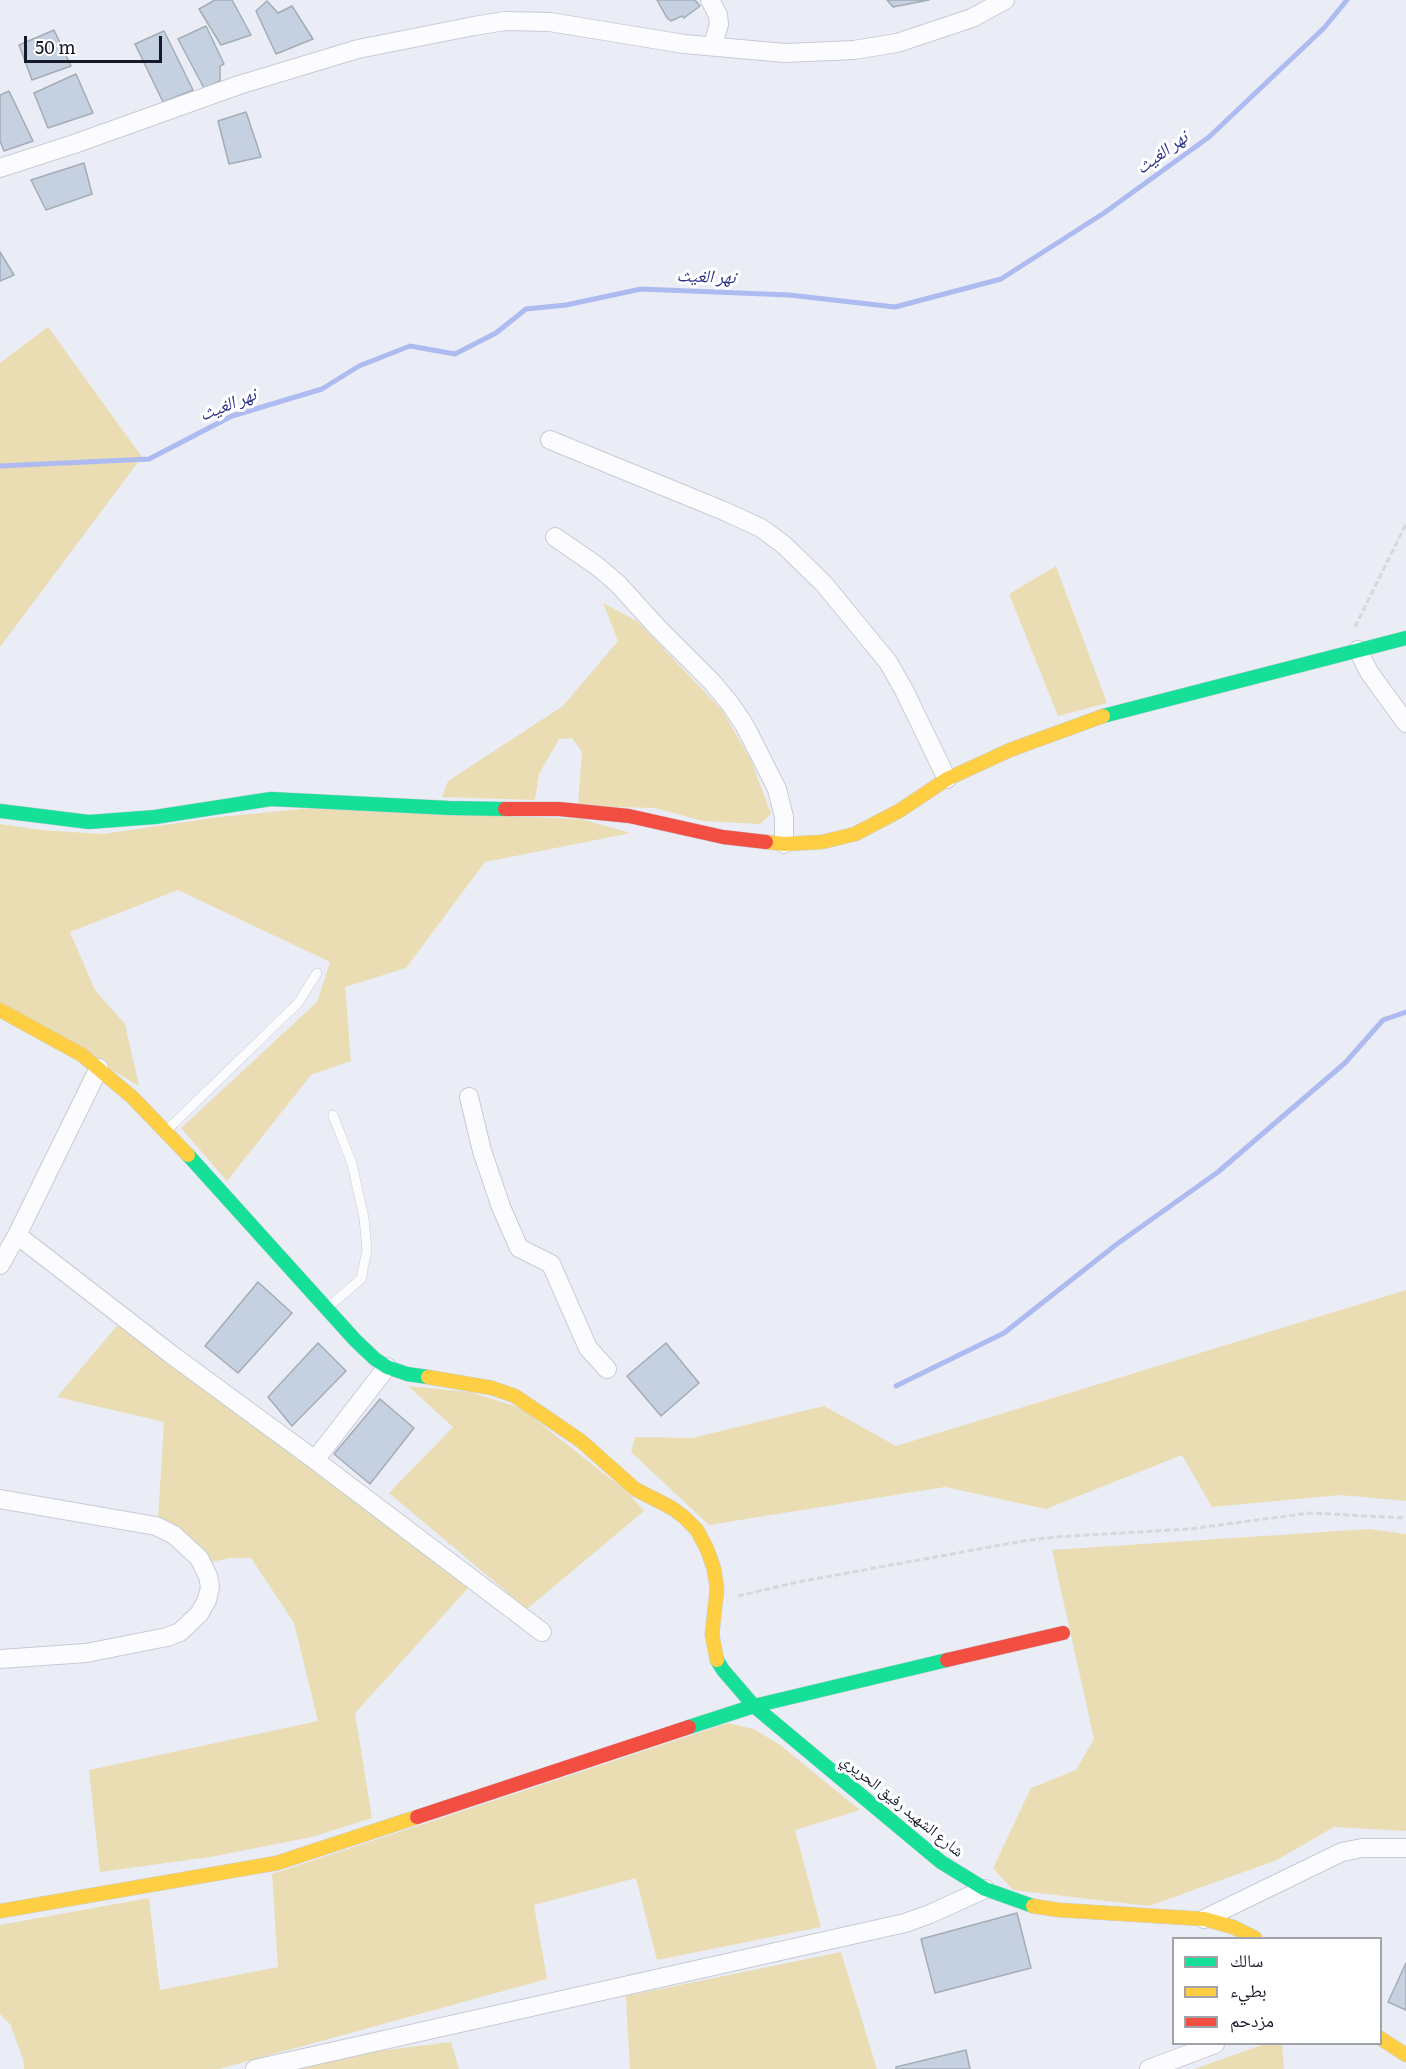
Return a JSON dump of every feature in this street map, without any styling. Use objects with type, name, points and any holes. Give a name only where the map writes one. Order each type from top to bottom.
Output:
[{"type":"street","points":[[710,0],[718,15],[719,24],[713,45]]},
{"type":"street","points":[[0,168],[239,86],[358,49],[474,26],[505,21],[550,22],[684,44],[785,53],[864,49],[897,43],[972,18],[1005,0]]},
{"type":"street","points":[[550,440],[724,511],[761,528],[784,545],[824,584],[888,662],[947,779]]},
{"type":"street","points":[[555,537],[597,566],[618,584],[658,628],[712,681],[731,705],[745,726],[777,789],[784,817],[784,844]]},
{"type":"street","points":[[0,811],[89,822],[154,817],[271,799],[449,808],[560,808],[629,816],[723,837],[784,844],[822,843],[855,834],[899,811],[947,779],[1010,750],[1098,717],[1406,638]]},
{"type":"street","points":[[1350,652],[1369,672],[1406,723]]},
{"type":"street","points":[[0,1010],[52,1037],[99,1068],[132,1097],[355,1340],[387,1367],[315,1460]]},
{"type":"street","points":[[0,1265],[18,1235],[99,1068]]},
{"type":"street","points":[[469,1097],[482,1151],[501,1207],[519,1248],[551,1264],[588,1348],[607,1369]]},
{"type":"street","points":[[18,1235],[172,1355],[542,1632]]},
{"type":"street","name":"شارع الشهيد رفيق الحريري","points":[[387,1367],[407,1374],[492,1388],[515,1396],[581,1442],[635,1489],[672,1508],[691,1523],[707,1549],[714,1569],[717,1589],[712,1635],[716,1657],[723,1670],[754,1706],[941,1862],[985,1890],[1030,1905],[1059,1910],[1204,1919],[1233,1927],[1253,1937]]},
{"type":"street","points":[[0,1499],[156,1526],[174,1535],[199,1558],[208,1576],[210,1587],[207,1600],[199,1614],[180,1632],[167,1637],[86,1653],[0,1659]]},
{"type":"street","points":[[0,1911],[277,1863],[754,1706],[1063,1633]]},
{"type":"street","points":[[1204,1919],[1342,1852],[1362,1848],[1406,1848]]},
{"type":"street","points":[[255,2069],[905,1923],[985,1890]]},
{"type":"street","points":[[1382,2039],[1406,2055]]},
{"type":"street","points":[[1149,2069],[1210,2045]]},
{"type":"lane","points":[[165,1131],[298,1003],[317,973]]},
{"type":"lane","points":[[326,1308],[361,1279],[367,1250],[364,1218],[352,1164],[333,1116]]},
{"type":"path","points":[[1350,652],[1406,524]]},
{"type":"path","points":[[716,1601],[798,1582],[1055,1537],[1189,1529],[1310,1513],[1406,1518]]},
{"type":"shaded area","points":[[48,327],[142,457],[0,647],[0,363]]},
{"type":"shaded area","points":[[1056,566],[1107,703],[1058,716],[1009,594]]},
{"type":"shaded area","points":[[603,603],[637,621],[722,710],[751,760],[771,814],[760,824],[703,821],[655,808],[578,806],[582,752],[572,738],[559,739],[539,774],[535,800],[442,797],[448,781],[563,706],[618,641]]},
{"type":"shaded area","points":[[311,808],[581,819],[631,833],[485,862],[406,968],[345,987],[351,1061],[311,1075],[227,1181],[181,1128],[317,1002],[330,962],[178,890],[70,932],[95,990],[125,1024],[139,1086],[0,1004],[0,824],[41,830],[103,834],[219,817]]},
{"type":"shaded area","points":[[1406,1290],[1406,1501],[1340,1495],[1212,1507],[1182,1455],[1046,1509],[945,1487],[709,1525],[631,1452],[635,1437],[692,1438],[824,1406],[896,1446]]},
{"type":"shaded area","points":[[120,1322],[470,1586],[355,1713],[372,1818],[312,1837],[210,1857],[100,1872],[89,1770],[318,1721],[294,1623],[251,1558],[230,1558],[207,1563],[158,1519],[164,1422],[57,1397]]},
{"type":"shaded area","points":[[408,1386],[470,1392],[521,1408],[626,1491],[644,1511],[527,1609],[389,1493],[453,1427]]},
{"type":"shaded area","points":[[1369,1529],[1406,1534],[1406,1831],[1334,1827],[1277,1860],[1149,1906],[1013,1890],[993,1868],[1031,1788],[1076,1770],[1094,1739],[1052,1550]]},
{"type":"shaded area","points":[[728,1723],[754,1729],[780,1745],[860,1810],[795,1830],[821,1927],[657,1960],[636,1878],[534,1905],[547,1979],[219,2069],[24,2069],[23,2059],[10,2024],[0,2014],[0,1925],[149,1898],[160,1990],[278,1967],[272,1874]]},
{"type":"shaded area","points":[[841,1952],[877,2069],[630,2069],[626,1996]]},
{"type":"shaded area","points":[[451,2042],[459,2069],[291,2069],[354,2054]]},
{"type":"shaded area","points":[[1262,2045],[1282,2045],[1284,2069],[1194,2069]]},
{"type":"building","points":[[215,0],[232,0],[251,35],[221,45],[199,9]]},
{"type":"building","points":[[657,0],[695,0],[700,6],[684,18],[682,16],[671,21]]},
{"type":"building","points":[[887,0],[929,0],[893,7]]},
{"type":"building","points":[[267,1],[278,13],[292,6],[313,39],[276,54],[256,11]]},
{"type":"building","points":[[206,26],[224,64],[220,66],[220,81],[204,88],[178,39]]},
{"type":"building","points":[[54,30],[71,66],[32,80],[19,45]]},
{"type":"building","points":[[164,31],[193,90],[163,102],[135,44]]},
{"type":"building","points":[[76,74],[93,113],[48,128],[34,93]]},
{"type":"building","points":[[9,91],[33,141],[4,151],[0,141],[0,95]]},
{"type":"building","points":[[246,112],[261,157],[229,164],[218,121]]},
{"type":"building","points":[[84,163],[92,194],[46,210],[31,180]]},
{"type":"building","points":[[0,252],[14,275],[0,281]]},
{"type":"building","points":[[258,1282],[292,1313],[238,1373],[205,1346]]},
{"type":"building","points":[[318,1343],[346,1371],[292,1426],[268,1397]]},
{"type":"building","points":[[666,1343],[699,1383],[661,1416],[627,1376]]},
{"type":"building","points":[[380,1399],[414,1428],[370,1484],[334,1454]]},
{"type":"building","points":[[1017,1913],[1031,1968],[935,1993],[921,1939]]},
{"type":"building","points":[[1406,1963],[1406,2010],[1388,2002]]},
{"type":"building","points":[[966,2050],[970,2069],[896,2069],[896,2067]]},
{"type":"waterway","name":"نهر الغيث","points":[[0,466],[149,459],[232,416],[322,389],[359,366],[410,346],[455,354],[496,333],[526,309],[566,305],[641,289],[789,295],[895,307],[1001,279],[1104,213],[1209,137],[1324,28],[1347,0]]},
{"type":"waterway","points":[[896,1386],[1004,1333],[1117,1244],[1218,1172],[1345,1063],[1383,1020],[1406,1012]]},
{"type":"traffic: fast","points":[[1103,716],[1406,638]]},
{"type":"traffic: fast","points":[[0,811],[89,822],[155,817],[271,799],[505,809]]},
{"type":"traffic: fast","points":[[188,1155],[355,1340],[375,1359],[387,1367],[407,1374],[428,1377]]},
{"type":"traffic: fast","points":[[717,1660],[754,1706],[941,1862],[985,1889],[1033,1906]]},
{"type":"traffic: fast","points":[[689,1727],[754,1706],[947,1660]]},
{"type":"traffic: slow","points":[[766,842],[784,844],[822,842],[855,834],[899,811],[947,779],[1010,750],[1103,716]]},
{"type":"traffic: slow","points":[[0,1010],[82,1055],[132,1097],[188,1155]]},
{"type":"traffic: slow","points":[[428,1377],[492,1388],[515,1396],[581,1441],[635,1489],[672,1508],[684,1517],[697,1530],[714,1569],[717,1589],[712,1635],[717,1660]]},
{"type":"traffic: slow","points":[[0,1911],[277,1863],[417,1817]]},
{"type":"traffic: slow","points":[[1033,1906],[1059,1910],[1204,1919],[1233,1927],[1253,1937]]},
{"type":"traffic: slow","points":[[1382,2039],[1406,2055]]},
{"type":"traffic: jam","points":[[505,809],[559,809],[629,816],[723,837],[766,842]]},
{"type":"traffic: jam","points":[[947,1660],[1063,1633]]},
{"type":"traffic: jam","points":[[417,1817],[689,1727]]}]
